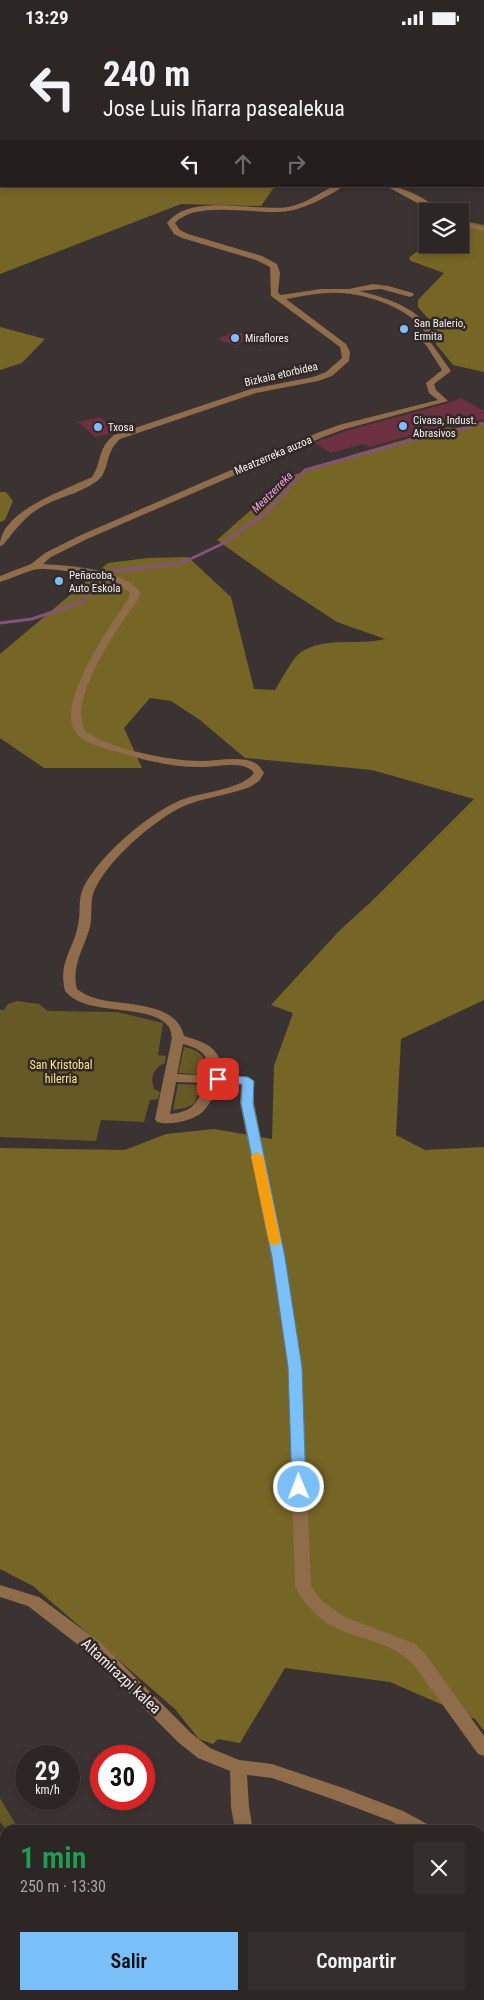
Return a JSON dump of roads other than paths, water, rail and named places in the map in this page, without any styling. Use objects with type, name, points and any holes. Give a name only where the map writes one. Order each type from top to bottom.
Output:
[{"type":"street","points":[[338,187],[300,205],[285,209],[197,209],[186,211],[174,217],[171,223],[177,232],[259,258],[274,266],[276,273],[274,293],[278,298],[312,292],[349,291],[370,286],[392,289],[410,295]]},
{"type":"street","points":[[391,187],[423,203]]},
{"type":"street","points":[[469,225],[484,229]]},
{"type":"street","name":"Meatzerreka auzoa","points":[[0,579],[34,566],[48,555],[72,542],[320,435],[342,427],[444,401],[432,391],[430,383],[447,371],[430,343],[424,340],[430,335],[429,329],[413,314],[363,294],[349,291]]},
{"type":"street","name":"Bizkaia etorbidea","points":[[0,543],[20,518],[33,508],[95,479],[101,472],[105,449],[117,437],[254,391],[315,379],[329,374],[339,367],[346,359],[343,345],[314,322],[278,298]]},
{"type":"street","name":"Meatzerreka auzoa","points":[[34,566],[94,574],[124,583],[134,591],[134,598],[85,680],[75,713],[78,730],[102,743],[142,755],[193,764],[245,763],[258,769],[258,778],[242,787],[199,796],[173,807],[115,855],[92,881],[88,891],[84,928],[67,973],[71,991],[86,1000],[155,1013],[174,1025],[178,1038]]},
{"type":"street","points":[[178,1038],[206,1047],[214,1057],[218,1079],[209,1088],[202,1106],[187,1116],[162,1119],[178,1038]]},
{"type":"street","points":[[171,1077],[248,1081],[247,1103],[278,1257],[295,1367],[301,1566],[304,1587],[316,1605],[337,1621],[410,1649],[484,1749]]},
{"type":"street","name":"Altamirazpi kalea","points":[[0,1591],[33,1601],[96,1649],[185,1738],[204,1753],[238,1767],[272,1771],[340,1794],[397,1816],[414,1825]]},
{"type":"street","points":[[238,1767],[240,1807],[243,1825]]},
{"type":"waterway","name":"Meatzerreka","points":[[106,572],[182,563],[222,544],[266,513],[305,470],[401,443],[484,423]]},
{"type":"waterway","name":"Meatzerreka","points":[[0,623],[32,619],[84,601],[94,579]]},
{"type":"place","name":"San Balerio, Ermita","points":[[404,329]]},
{"type":"place","name":"Miraflores","points":[[235,338]]},
{"type":"place","name":"Civasa, Indust. Abrasivos","points":[[403,426]]},
{"type":"place","name":"Txosa","points":[[98,427]]},
{"type":"place","name":"Peñacoba, Auto Eskola","points":[[59,581]]},
{"type":"park label","name":"San Kristobal hilerria","points":[[61,1072]]}]
